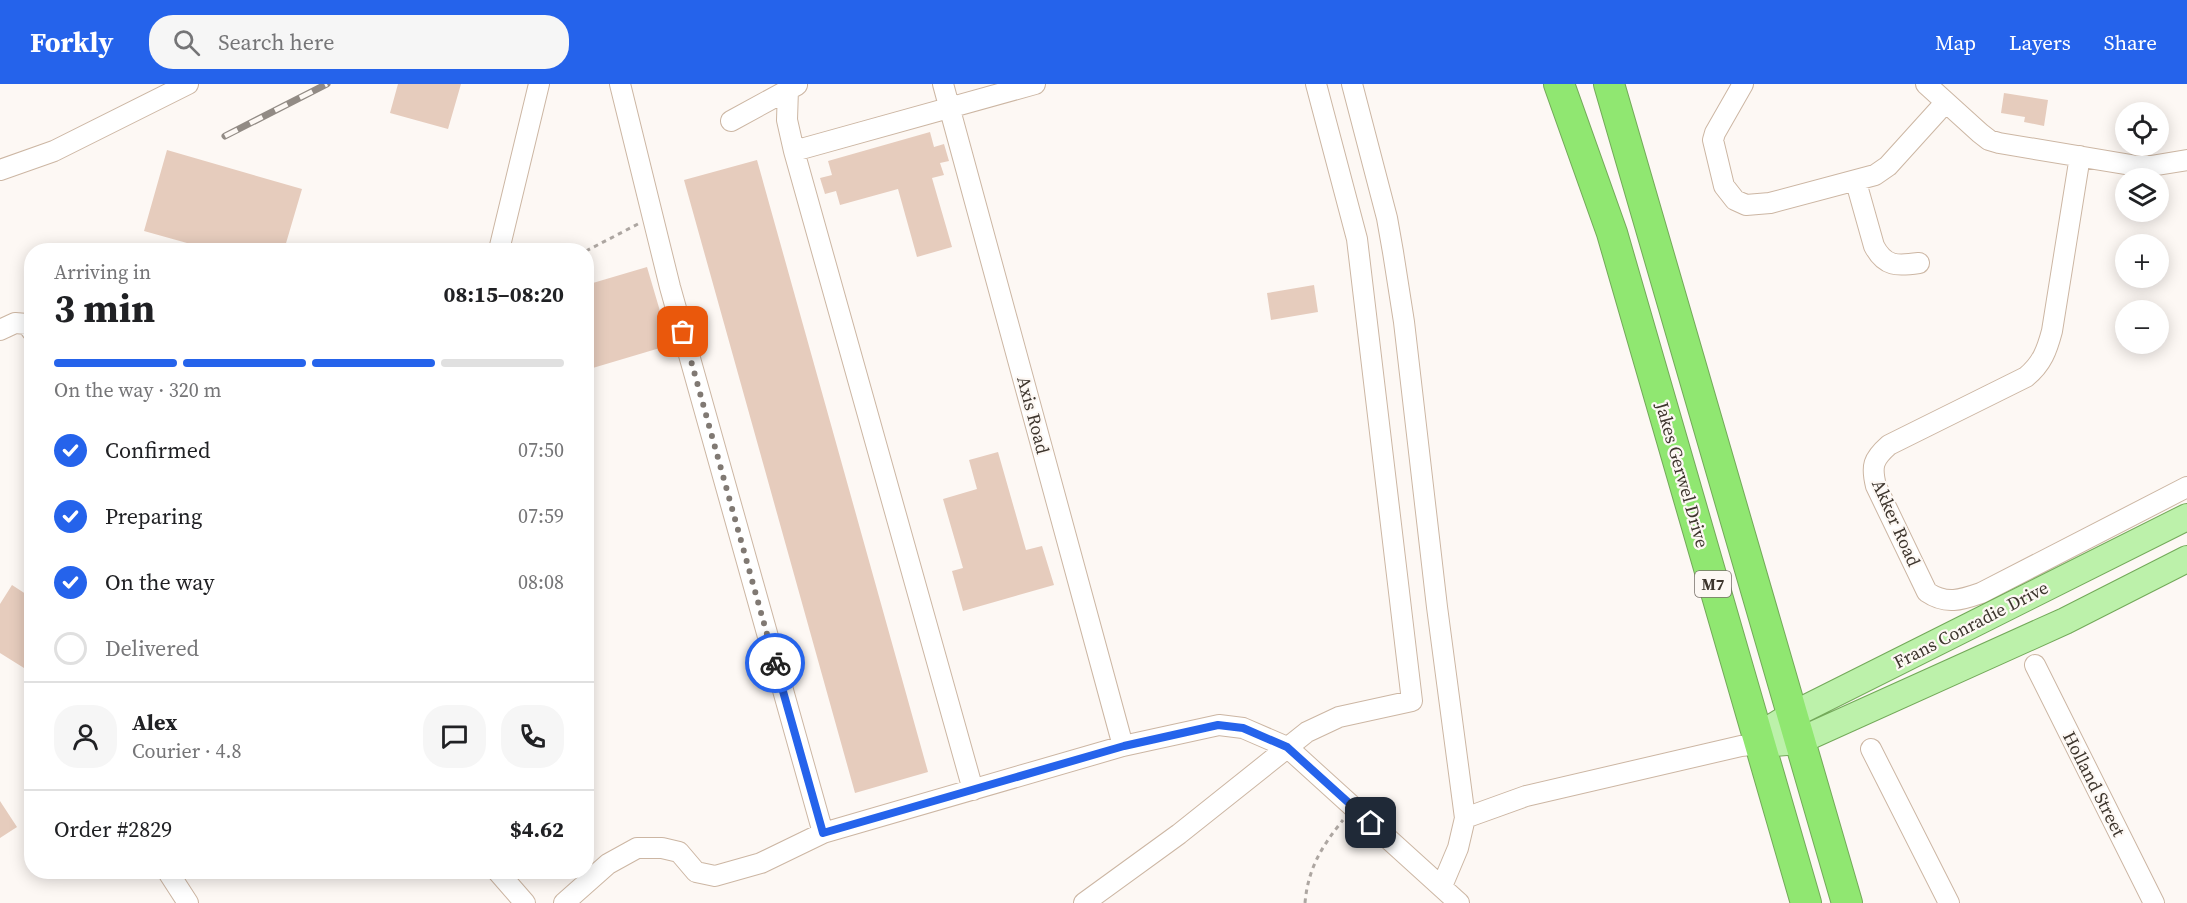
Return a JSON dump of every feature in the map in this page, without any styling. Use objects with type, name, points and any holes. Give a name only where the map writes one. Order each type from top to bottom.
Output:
[{"type":"highway","name":"Jakes Gerwel Drive","points":[[1559,84],[1612,233],[1753,742],[1806,903]]},
{"type":"highway","name":"M7","points":[[1609,84],[1846,903]]},
{"type":"main road","name":"Frans Conradie Drive","points":[[1796,728],[2187,517]]},
{"type":"main road","name":"Frans Conradie Drive","points":[[1753,742],[1796,728],[2065,621],[2187,559]]},
{"type":"street","points":[[0,170],[54,151],[188,84]]},
{"type":"street","points":[[501,243],[539,84]]},
{"type":"street","points":[[620,84],[670,287],[823,833]]},
{"type":"street","name":"Axis Road","points":[[943,84],[1124,746]]},
{"type":"street","points":[[794,151],[1035,84]]},
{"type":"street","points":[[1084,903],[1179,834],[1307,732],[1340,717],[1412,701],[1357,239],[1317,84]]},
{"type":"street","points":[[1352,84],[1387,218],[1406,333],[1437,608],[1465,818],[1458,848],[1442,886]]},
{"type":"street","points":[[1743,84],[1713,140],[1724,186],[1735,200],[1746,205],[1770,203],[1875,176],[1888,166],[1945,104]]},
{"type":"street","points":[[1926,84],[1945,104],[1989,140],[2021,147],[2151,166],[2187,160]]},
{"type":"street","points":[[731,121],[794,87]]},
{"type":"street","points":[[794,87],[787,120],[794,151],[973,790]]},
{"type":"street","name":"Akker Road","points":[[2080,156],[2052,331],[2041,362],[2026,377],[1889,445],[1878,455],[1874,464],[1873,474],[1876,486],[1927,592],[1937,599],[1948,602],[1981,592],[2187,487]]},
{"type":"street","points":[[1856,182],[1878,254],[1883,260],[1896,265],[1918,262]]},
{"type":"street","points":[[0,330],[15,323],[24,325]]},
{"type":"street","name":"Holland Street","points":[[2035,665],[2154,903]]},
{"type":"street","points":[[594,876],[608,864],[637,848],[662,848],[679,852],[696,872],[715,876],[761,863],[823,833],[1124,746],[1218,725],[1243,728],[1287,747],[1459,903]]},
{"type":"street","points":[[1465,818],[1526,796],[1753,742]]},
{"type":"street","points":[[1871,749],[1949,903]]},
{"type":"street","points":[[173,879],[188,903]]},
{"type":"street","points":[[504,879],[525,903]]},
{"type":"street","points":[[564,903],[591,879]]},
{"type":"path","points":[[594,247],[653,217]]},
{"type":"path","points":[[1305,903],[1313,865],[1323,845],[1354,807]]},
{"type":"building","points":[[398,84],[461,84],[448,129],[390,113]]},
{"type":"building","points":[[2004,93],[2048,100],[2044,126],[2024,122],[2025,117],[2001,113]]},
{"type":"building","points":[[930,132],[934,147],[944,144],[949,161],[940,163],[944,175],[932,178],[952,247],[917,257],[898,189],[840,205],[836,191],[825,194],[820,178],[832,175],[828,161]]},
{"type":"building","points":[[167,150],[302,189],[286,243],[187,243],[144,231]]},
{"type":"building","points":[[757,160],[928,772],[855,793],[684,180]]},
{"type":"building","points":[[647,267],[670,345],[594,368],[594,283]]},
{"type":"building","points":[[1314,285],[1318,312],[1271,320],[1267,293]]},
{"type":"building","points":[[998,452],[1026,550],[1042,546],[1054,585],[963,611],[952,571],[963,568],[943,499],[977,489],[969,460]]},
{"type":"building","points":[[12,585],[24,593],[24,668],[0,653],[0,604]]},
{"type":"building","points":[[0,801],[17,827],[0,838]]},
{"type":"railway","points":[[225,136],[327,84]]},
{"type":"way so far","points":[[683,332],[775,663]]},
{"type":"route","points":[[775,663],[823,833],[1124,746],[1218,725],[1243,728],[1287,747],[1371,823]]}]
